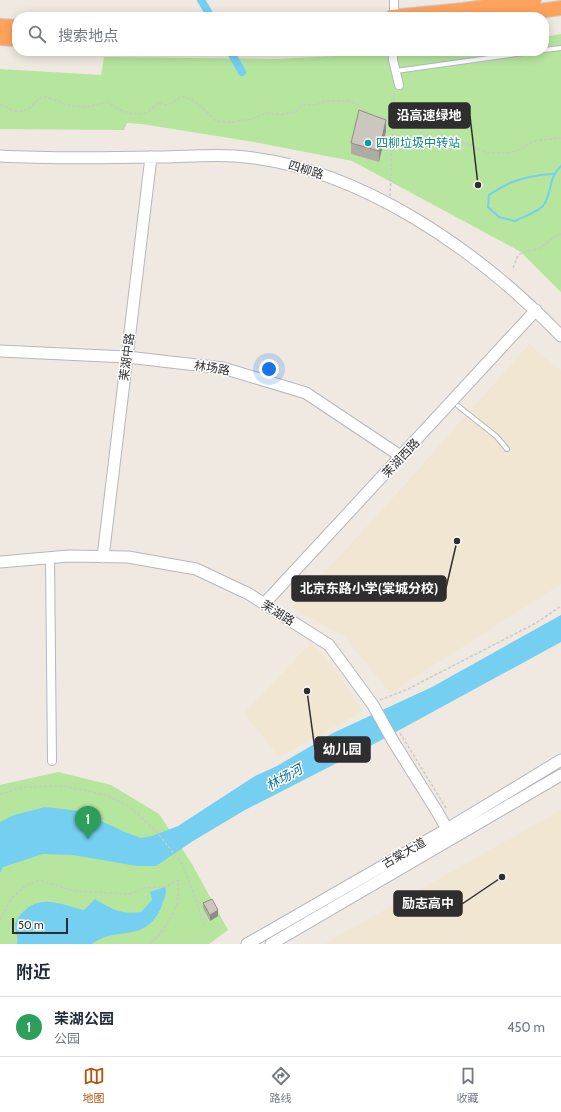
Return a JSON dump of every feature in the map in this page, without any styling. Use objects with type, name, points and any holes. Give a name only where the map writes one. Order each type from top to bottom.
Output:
[{"type":"highway","points":[[443,12],[534,0]]},
{"type":"highway","points":[[533,12],[561,8]]},
{"type":"highway","points":[[0,26],[12,27]]},
{"type":"highway","points":[[0,38],[12,39]]},
{"type":"street","points":[[393,12],[394,0]]},
{"type":"street","points":[[393,56],[399,85]]},
{"type":"street","name":"四柳路","points":[[0,156],[234,156],[278,162],[335,178],[389,204],[456,245],[536,310],[561,336]]},
{"type":"street","name":"茉湖中路","points":[[104,557],[151,157]]},
{"type":"street","name":"茉湖西路","points":[[264,604],[536,310]]},
{"type":"street","name":"林场路","points":[[0,351],[127,357],[224,368],[306,393],[402,456]]},
{"type":"street","points":[[50,557],[52,762]]},
{"type":"street","name":"茉湖路","points":[[0,562],[50,557],[128,557],[196,569],[249,594],[329,645],[376,703],[393,741],[450,834]]},
{"type":"street","name":"古棠大道","points":[[271,944],[450,834],[561,760]]},
{"type":"street","name":"古棠大道","points":[[247,944],[561,775]]},
{"type":"lane","points":[[549,49],[561,48]]},
{"type":"lane","points":[[394,72],[504,56]]},
{"type":"lane","points":[[458,406],[496,436],[507,449]]},
{"type":"path","points":[[389,204],[392,163],[394,72]]},
{"type":"path","points":[[0,105],[16,111],[28,110],[38,99],[44,96],[68,105],[86,107],[108,102],[123,112],[137,113],[149,111],[158,102],[162,105],[173,105],[182,96],[195,101],[216,121],[234,122],[255,118],[266,113],[281,115],[297,111],[302,105],[316,105],[325,101],[342,100],[356,103],[372,116]]},
{"type":"path","points":[[376,117],[401,121],[431,138],[456,140],[488,153],[508,153],[518,150],[534,141],[561,138]]},
{"type":"path","points":[[513,268],[518,255],[526,250],[538,249],[552,237],[560,235],[561,233]]},
{"type":"path","points":[[376,703],[408,689],[536,623],[561,606]]},
{"type":"path","points":[[0,794],[24,787],[64,786],[99,794],[130,807],[156,831],[183,865],[205,926]]},
{"type":"path","points":[[0,920],[11,899],[26,885],[39,880],[75,891],[130,894],[144,888],[165,887],[178,880],[178,898],[175,910],[157,939],[149,944]]},
{"type":"shaded area","points":[[529,344],[561,371],[561,584],[390,693],[344,636],[292,608],[393,498]]},
{"type":"shaded area","points":[[311,643],[336,671],[363,711],[279,757],[244,713]]},
{"type":"shaded area","points":[[561,810],[561,944],[324,944]]},
{"type":"green space","points":[[561,34],[561,292],[521,252],[352,161],[254,142],[142,124],[127,123],[124,130],[0,129],[0,69],[101,75],[104,57],[277,59],[333,56],[549,56],[549,36]]},
{"type":"green space","points":[[58,772],[111,785],[159,814],[192,864],[228,930],[209,944],[0,944],[0,785]]},
{"type":"water","name":"林场河","points":[[561,615],[561,642],[372,745],[245,810],[193,841],[156,866],[137,866],[73,855],[43,854],[3,867],[0,873],[0,822],[14,815],[45,807],[79,811],[141,838],[152,836],[178,826],[255,776],[277,766],[333,733],[432,687]]},
{"type":"water","points":[[165,887],[166,892],[161,908],[154,919],[147,926],[139,930],[111,935],[92,944],[17,944],[18,939],[15,926],[16,920],[30,906],[37,903],[60,903],[84,910],[95,899],[122,912],[134,913],[141,912],[152,900],[150,892]]},
{"type":"building","name":"四柳垃圾中转站","points":[[359,110],[386,120],[379,151],[351,143]]},
{"type":"building","points":[[212,899],[218,910],[210,915],[203,903]]},
{"type":"waterway","points":[[201,0],[208,12]]},
{"type":"waterway","points":[[233,56],[242,72]]},
{"type":"waterway","points":[[553,174],[527,177],[511,182],[489,195],[488,207],[499,217],[515,221],[530,214],[543,206],[548,196],[554,176],[561,166]]},
{"type":"place","name":"四柳垃圾中转站","points":[[368,143]]},
{"type":"place","name":"沿高速绿地","points":[[478,185]]},
{"type":"place","name":"北京东路小学(棠城分校)","points":[[457,541]]},
{"type":"place","name":"幼儿园","points":[[307,691]]},
{"type":"place","name":"茉湖公园","points":[[88,839]]},
{"type":"place","name":"励志高中","points":[[502,877]]}]
